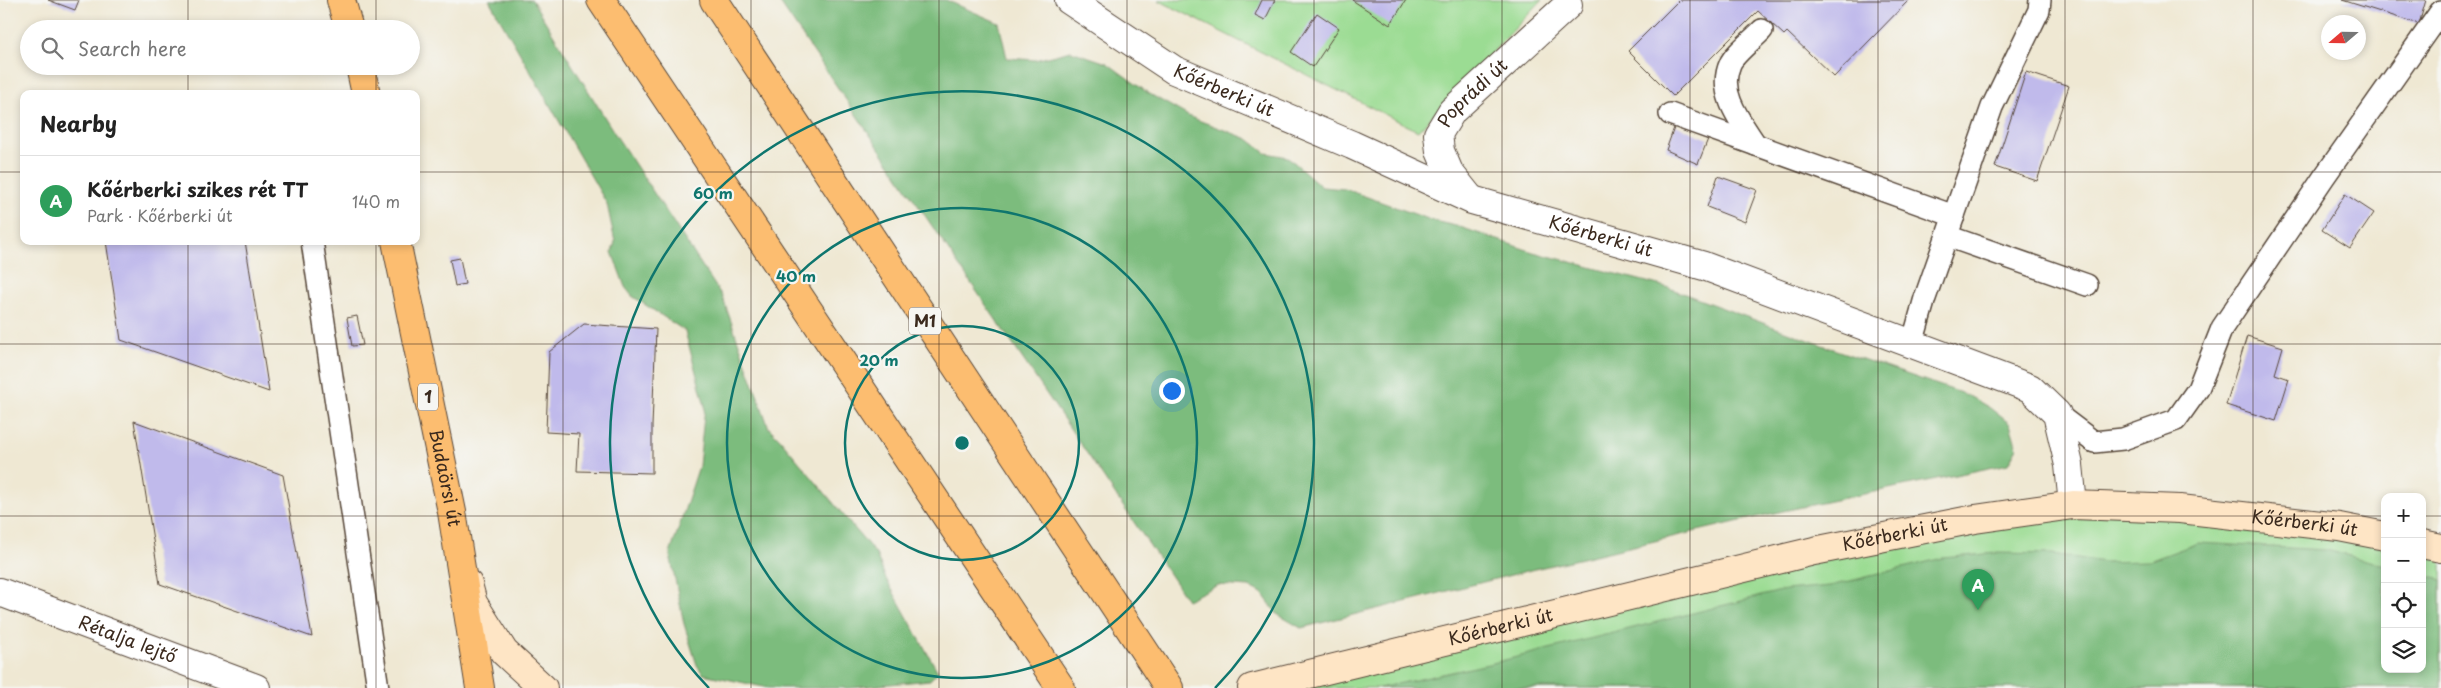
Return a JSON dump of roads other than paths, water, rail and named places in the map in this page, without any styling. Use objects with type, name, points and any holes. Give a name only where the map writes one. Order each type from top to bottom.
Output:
[{"type":"main road","points":[[341,0],[347,20]]},
{"type":"main road","points":[[601,0],[1061,688]]},
{"type":"main road","name":"M1","points":[[714,0],[1169,688]]},
{"type":"main road","points":[[362,75],[365,90]]},
{"type":"main road","name":"Budaörsi út","points":[[397,245],[452,512],[480,688]]},
{"type":"street","name":"Kőérberki út","points":[[1069,0],[1174,70],[1352,145],[1472,200],[1704,266],[2030,388],[2057,414]]},
{"type":"street","name":"Poprádi út","points":[[1472,200],[1450,172],[1440,151],[1438,134],[1452,111],[1568,5]]},
{"type":"street","points":[[2057,414],[2069,465],[2073,506]]},
{"type":"street","name":"Kőérberki út","points":[[1252,688],[1814,551],[1975,518],[2073,506],[2180,508],[2339,527],[2381,535]]},
{"type":"street","points":[[2426,545],[2441,548]]},
{"type":"street","points":[[458,553],[473,602],[504,652],[544,688]]},
{"type":"street","name":"Rétalja lejtő","points":[[0,592],[256,688]]},
{"type":"lane","points":[[1912,344],[1950,226],[1992,107],[2039,10],[2040,0]]},
{"type":"lane","points":[[2057,414],[2094,442],[2123,439],[2176,420],[2198,389],[2222,328],[2324,177],[2441,11]]},
{"type":"lane","points":[[1756,145],[1732,109],[1726,80],[1730,63],[1762,30]]},
{"type":"lane","points":[[1670,114],[1756,145],[2087,285]]},
{"type":"lane","points":[[313,245],[378,688]]},
{"type":"place","name":"Kőérberki szikes rét TT","points":[[1978,610]]}]
